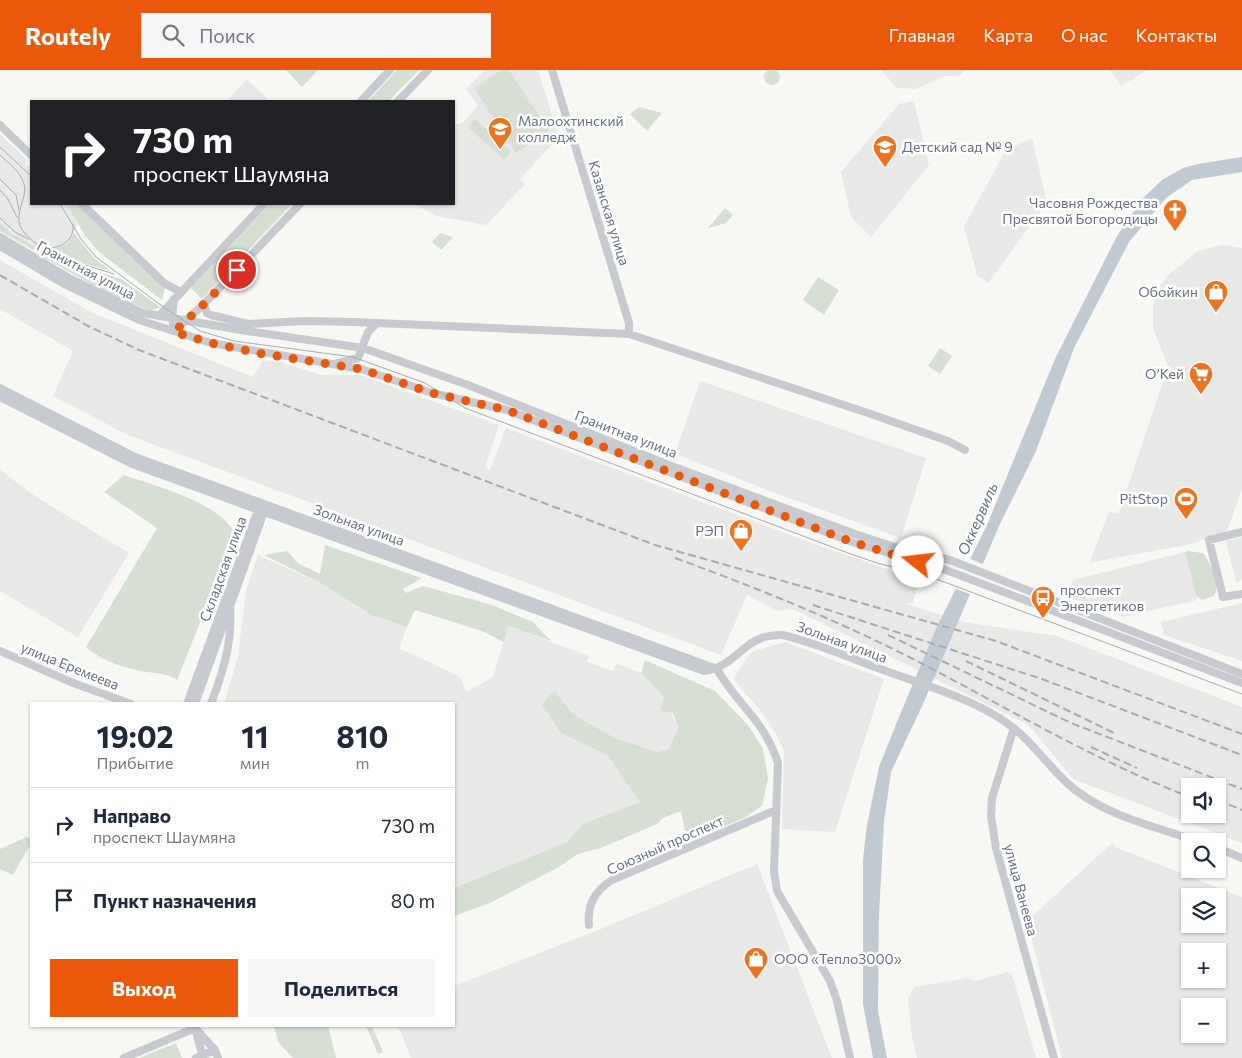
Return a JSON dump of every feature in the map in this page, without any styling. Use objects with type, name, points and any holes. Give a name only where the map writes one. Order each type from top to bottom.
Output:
[{"type":"street","points":[[362,100],[390,70]]},
{"type":"street","points":[[399,100],[428,70]]},
{"type":"street","name":"Казанская улица","points":[[552,70],[629,323],[629,334]]},
{"type":"street","points":[[0,125],[30,153]]},
{"type":"street","points":[[83,205],[164,283],[181,292]]},
{"type":"street","points":[[159,316],[263,205]]},
{"type":"street","points":[[174,332],[204,304],[299,205]]},
{"type":"street","name":"Гранитная улица","points":[[0,238],[119,304],[159,316],[247,328],[363,348],[468,385],[669,464],[855,534],[898,548],[950,560],[1242,674]]},
{"type":"street","name":"Гранитная улица","points":[[0,246],[66,285],[116,310],[174,332],[211,343],[258,353],[372,372],[432,393],[507,410],[852,542],[946,570],[996,588],[1242,683]]},
{"type":"street","points":[[174,299],[172,318],[174,332]]},
{"type":"street","name":"Гранитная улица","points":[[204,304],[207,313],[211,316],[247,328],[305,321],[629,334],[865,412],[948,441],[965,450]]},
{"type":"street","points":[[331,364],[353,361],[361,355],[368,332],[376,324]]},
{"type":"street","name":"Зольная улица","points":[[0,388],[134,457],[262,509]]},
{"type":"street","name":"Зольная улица","points":[[0,397],[132,464],[262,509],[704,671],[717,669],[728,664],[756,639],[765,635],[782,634],[937,690],[986,710],[1014,728]]},
{"type":"street","name":"Складская улица","points":[[196,702],[262,509]]},
{"type":"street","name":"Складская улица","points":[[189,702],[262,509]]},
{"type":"street","points":[[1242,532],[1209,540],[1223,597],[1233,597],[1242,594]]},
{"type":"street","points":[[212,702],[227,659],[231,621],[230,603]]},
{"type":"street","name":"улица Еремеева","points":[[0,651],[73,684],[125,702]]},
{"type":"street","points":[[717,669],[728,687],[752,713],[772,745],[778,763],[774,872],[777,891],[830,981],[837,1001],[850,1058]]},
{"type":"street","points":[[1014,728],[1034,745],[1066,782],[1093,802],[1141,822],[1181,836]]},
{"type":"street","name":"улица Ванеева","points":[[1014,728],[996,780],[991,816],[996,848],[1054,1058]]},
{"type":"street","name":"Союзный проспект","points":[[589,925],[589,907],[602,886],[776,810]]},
{"type":"street","points":[[1226,851],[1242,858]]},
{"type":"street","points":[[195,1027],[216,1054],[201,1057],[195,1027]]},
{"type":"street","points":[[124,1058],[195,1027]]},
{"type":"shaded area","points":[[772,69],[778,71],[780,77],[778,83],[772,85],[766,83],[764,77],[766,71]]},
{"type":"shaded area","points":[[286,70],[318,70],[302,87]]},
{"type":"shaded area","points":[[397,70],[419,70],[390,100],[369,100]]},
{"type":"shaded area","name":"Малоохтинский колледж","points":[[485,70],[538,70],[559,137],[520,179],[525,184],[486,225],[436,216],[417,205],[455,205],[455,125],[462,123],[478,106],[466,89]]},
{"type":"shaded area","points":[[501,70],[509,70],[549,131],[516,153],[474,88]]},
{"type":"shaded area","points":[[881,70],[966,70],[958,76],[945,76],[916,89],[897,88]]},
{"type":"shaded area","points":[[1110,70],[1147,70],[1121,86]]},
{"type":"shaded area","points":[[247,79],[269,100],[227,100]]},
{"type":"shaded area","name":"Детский сад № 9","points":[[914,101],[929,165],[871,237],[851,217],[841,172],[899,104]]},
{"type":"shaded area","points":[[639,107],[662,113],[647,131],[630,114]]},
{"type":"shaded area","points":[[475,119],[511,152],[504,160],[468,127]]},
{"type":"shaded area","points":[[0,134],[27,160],[25,163],[30,169],[30,205],[67,205],[78,224],[70,241],[63,247],[48,252],[12,234],[0,223]]},
{"type":"shaded area","points":[[1032,138],[1047,203],[988,283],[977,275],[964,226],[1006,150]]},
{"type":"shaded area","points":[[1242,157],[1242,172],[1192,180],[1166,198],[1129,242],[1074,348],[1036,451],[999,526],[923,704],[891,772],[884,821],[879,915],[878,1011],[887,1058],[873,1058],[863,1004],[863,860],[867,825],[879,767],[899,717],[936,629],[987,525],[1055,359],[1117,236],[1142,199],[1162,180],[1183,168]]},
{"type":"shaded area","points":[[67,205],[81,205],[165,288],[162,300],[100,253],[86,237]]},
{"type":"shaded area","points":[[269,205],[291,205],[202,299],[191,288]]},
{"type":"shaded area","points":[[725,208],[733,215],[726,223],[708,228]]},
{"type":"shaded area","points":[[0,223],[12,234],[35,246],[33,250],[0,231]]},
{"type":"shaded area","points":[[74,233],[94,258],[111,271],[75,261],[53,250],[67,244]]},
{"type":"shaded area","points":[[440,233],[453,237],[441,250],[432,242]]},
{"type":"shaded area","name":"О’Кей","points":[[1222,245],[1242,248],[1242,489],[1227,531],[1191,544],[1089,563],[1109,512],[1119,513],[1168,367],[1153,328],[1153,306],[1159,288],[1168,275],[1198,251]]},
{"type":"shaded area","points":[[40,248],[74,264],[121,279],[160,307],[150,311],[102,290],[39,255]]},
{"type":"shaded area","points":[[0,260],[93,313],[253,377],[263,360],[281,362],[321,375],[360,375],[499,425],[485,467],[490,470],[506,428],[814,544],[919,580],[913,603],[906,604],[963,622],[1057,636],[1242,707],[1242,843],[1226,837],[1226,833],[1216,833],[1189,823],[1226,823],[1226,778],[1181,778],[1181,820],[1073,779],[1033,730],[1023,722],[793,609],[777,611],[747,595],[721,655],[128,435],[53,396],[73,351],[0,309]]},
{"type":"shaded area","points":[[818,277],[839,290],[824,315],[803,300]]},
{"type":"shaded area","points":[[940,348],[952,356],[940,374],[928,366]]},
{"type":"shaded area","points":[[700,381],[926,458],[901,538],[786,497],[675,454]]},
{"type":"shaded area","points":[[0,470],[38,498],[129,553],[78,637],[0,591]]},
{"type":"shaded area","points":[[124,475],[196,501],[222,518],[232,528],[231,545],[177,680],[167,675],[116,664],[97,655],[86,647],[157,528],[104,492]]},
{"type":"shaded area","points":[[1242,537],[1242,580],[1236,582],[1226,541]]},
{"type":"shaded area","points":[[325,545],[422,578],[403,589],[405,593],[423,586],[492,605],[533,622],[551,641],[508,626],[504,642],[482,631],[415,610],[407,627],[371,615],[322,584],[264,555],[287,551],[298,563],[320,574]]},
{"type":"shaded area","points":[[1185,552],[1197,600],[1123,617],[1067,596],[1073,580]]},
{"type":"shaded area","points":[[1185,552],[1203,553],[1209,562],[1216,579],[1214,596],[1202,600],[1196,596]]},
{"type":"shaded area","points":[[258,555],[322,584],[371,615],[407,627],[399,648],[461,678],[466,692],[493,677],[508,626],[589,656],[587,662],[613,671],[617,663],[641,673],[664,697],[678,728],[669,749],[658,752],[613,737],[573,714],[553,692],[561,733],[608,756],[640,801],[645,817],[455,890],[455,702],[225,702],[238,656],[246,590]]},
{"type":"shaded area","points":[[1242,603],[1242,661],[1164,635],[1161,622]]},
{"type":"shaded area","points":[[785,642],[884,679],[835,832],[782,829],[784,751],[776,734],[759,709],[733,679],[751,652]]},
{"type":"shaded area","points":[[645,660],[715,691],[747,724],[763,748],[768,779],[762,806],[744,818],[687,842],[681,811],[663,818],[657,824],[601,848],[578,854],[557,868],[488,904],[455,916],[455,888],[567,842],[583,824],[640,802],[608,756],[561,733],[542,705],[554,691],[573,714],[613,737],[658,752],[669,749],[678,728],[673,713],[660,711],[664,697],[641,673]]},
{"type":"shaded area","points":[[27,837],[30,839],[30,846],[13,875],[0,869],[0,849]]},
{"type":"shaded area","points":[[1112,843],[1117,848],[1181,873],[1181,878],[1194,878],[1219,888],[1181,888],[1181,933],[1226,933],[1226,891],[1242,897],[1242,1058],[1062,1058],[1027,921]]},
{"type":"shaded area","points":[[757,864],[832,1058],[411,1058],[398,1027],[455,1027],[455,986],[591,933]]},
{"type":"shaded area","points":[[1007,972],[1012,974],[1036,1058],[917,1058],[912,1037],[908,999],[914,987],[968,978],[975,981]]},
{"type":"shaded area","points":[[274,1027],[328,1027],[336,1058],[293,1058],[278,1042]]},
{"type":"shaded area","points":[[366,1027],[372,1027],[383,1052],[378,1054]]},
{"type":"shaded area","points":[[176,1043],[182,1058],[139,1058]]},
{"type":"pier","points":[[968,558],[985,565],[972,595],[954,588]]},
{"type":"tram line","points":[[0,147],[30,175]]},
{"type":"tram line","points":[[0,155],[19,174],[24,186],[25,192],[19,219],[24,232],[33,241],[59,256],[114,274]]},
{"type":"tram line","points":[[0,179],[16,195],[19,210]]},
{"type":"tram line","points":[[0,190],[8,199],[17,217]]},
{"type":"tram line","points":[[61,205],[81,239],[96,257],[166,309],[200,331],[234,341],[353,357],[425,383],[465,408],[848,553],[877,563],[931,577],[1242,694]]},
{"type":"tram line","points":[[0,218],[15,232],[28,239]]},
{"type":"tram line","points":[[45,248],[56,247],[65,243],[72,235],[73,224]]},
{"type":"railway","points":[[0,275],[88,326],[139,350],[655,545],[996,641],[1242,734]]},
{"type":"railway","points":[[675,558],[766,593],[856,631],[915,660],[1084,750],[1181,793]]},
{"type":"railway","points":[[813,605],[1042,679],[1242,755]]},
{"type":"railway","points":[[888,635],[1071,723],[1242,789]]},
{"type":"railway","points":[[966,661],[1116,734]]},
{"type":"railway","points":[[1091,747],[1137,768]]},
{"type":"railway","points":[[1226,803],[1242,810]]},
{"type":"place","name":"Малоохтинский колледж","points":[[500,150]]},
{"type":"place","name":"Детский сад № 9","points":[[885,168]]},
{"type":"place","name":"Часовня Рождества Пресвятой Богородицы","points":[[1175,232]]},
{"type":"place","name":"Обойкин","points":[[1216,313]]},
{"type":"place","name":"О’Кей","points":[[1201,395]]},
{"type":"place","name":"PitStop","points":[[1186,520]]},
{"type":"place","name":"РЭП","points":[[741,552]]},
{"type":"place","name":"проспект Энергетиков","points":[[1043,619]]},
{"type":"place","name":"ООО «Тепло3000»","points":[[756,980]]},
{"type":"route","points":[[237,270],[198,311],[185,320],[174,332],[211,343],[258,353],[361,369],[432,393],[507,410],[852,542],[918,562]]},
{"type":"water label","name":"Оккервиль","points":[[978,519]]}]
